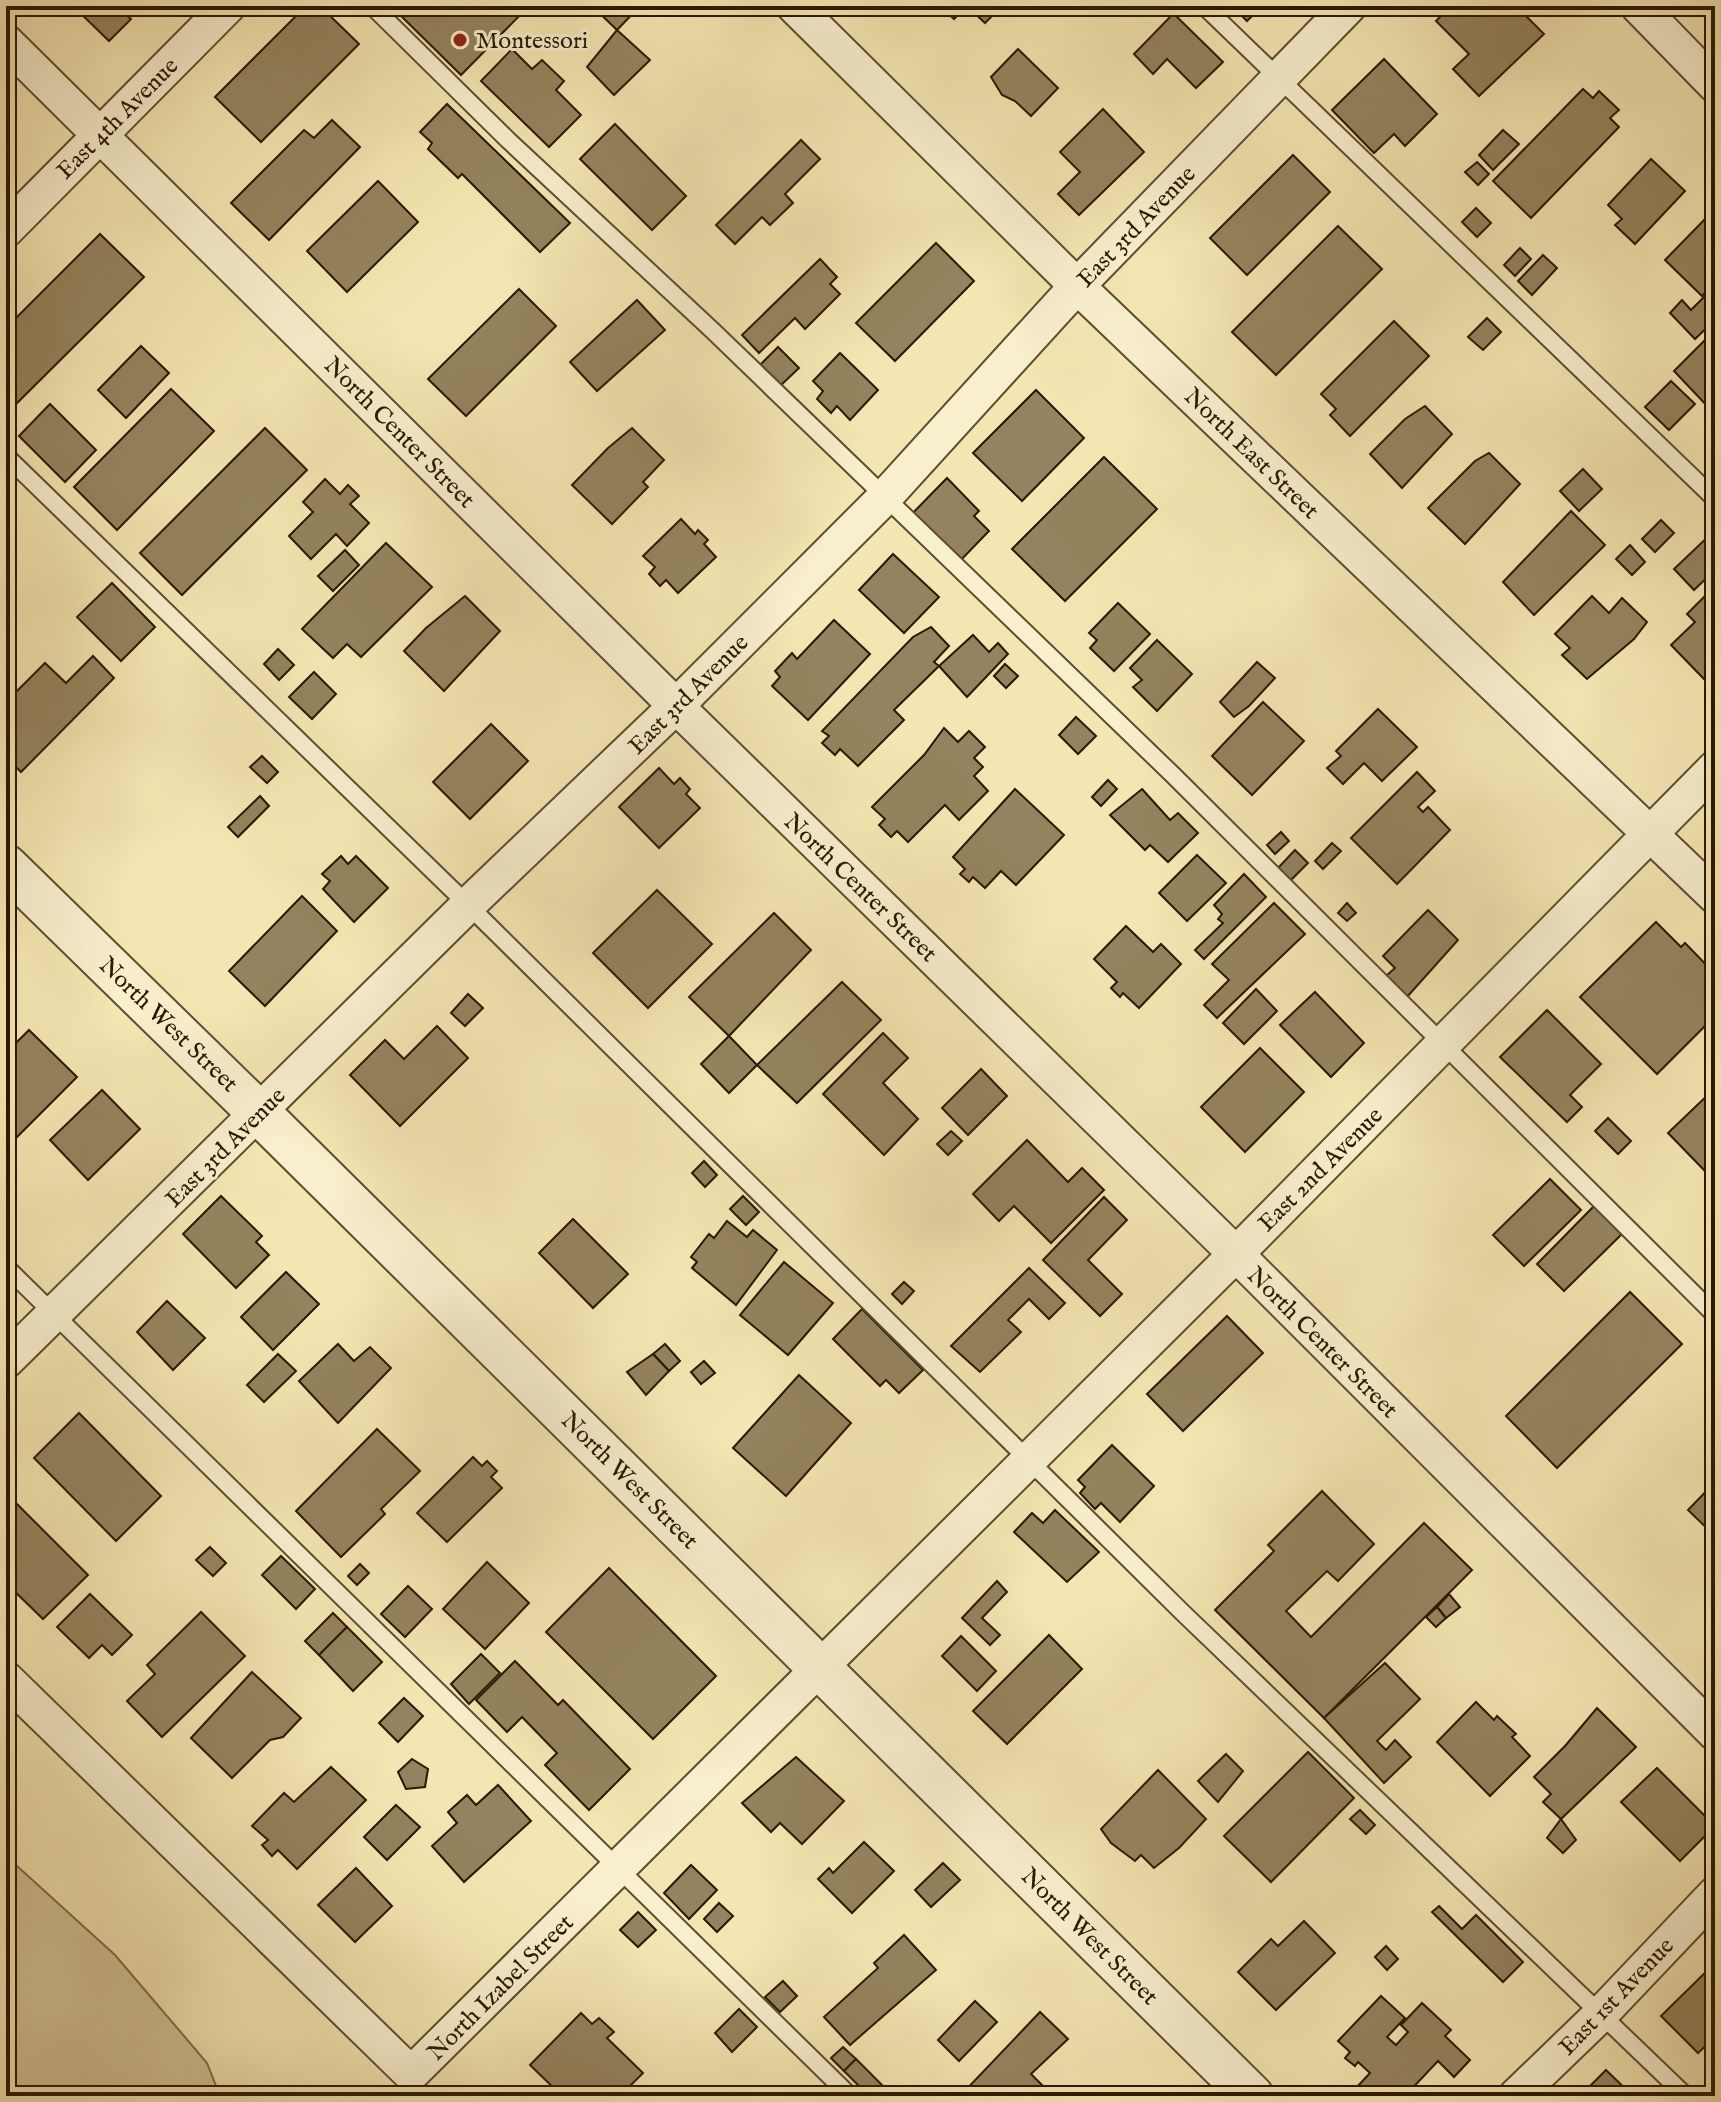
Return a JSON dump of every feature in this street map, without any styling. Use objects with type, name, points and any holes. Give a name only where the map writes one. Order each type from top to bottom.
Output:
[{"type":"street","name":"East 4th Avenue","points":[[6,230],[228,6]]},
{"type":"street","name":"North East Street","points":[[794,6],[1077,286],[1715,896]]},
{"type":"street","name":"East 3rd Avenue","points":[[6,1361],[468,905],[676,706],[884,498],[1077,286],[1349,6]]},
{"type":"street","points":[[1638,6],[1715,85]]},
{"type":"street","name":"North Center Street","points":[[6,42],[676,706],[1236,1254],[1715,1733]]},
{"type":"street","name":"East 2nd Avenue","points":[[820,1669],[1236,1254],[1715,768]]},
{"type":"street","name":"North West Street","points":[[6,866],[1252,2096]]},
{"type":"street","name":"North Izabel Street","points":[[6,1679],[411,2074],[820,1669]]},
{"type":"street","name":"East 1st Avenue","points":[[1516,2096],[1600,2015],[1715,1894]]},
{"type":"lane","points":[[372,6],[508,140],[712,330],[1173,775],[1715,1315]]},
{"type":"lane","points":[[1204,6],[1715,499]]},
{"type":"lane","points":[[6,456],[468,905],[1029,1461],[1686,2096]]},
{"type":"lane","points":[[6,1267],[850,2096]]},
{"type":"shaded area","points":[[6,1856],[115,1955],[207,2063],[220,2096],[6,2096]]},
{"type":"building","points":[[73,6],[129,6],[123,12],[131,19],[109,41]]},
{"type":"building","points":[[306,6],[320,6],[359,44],[261,142],[215,97]]},
{"type":"building","name":"Montessori","points":[[391,6],[529,6],[461,75]]},
{"type":"building","points":[[592,6],[640,6],[617,30]]},
{"type":"building","points":[[940,6],[967,6],[954,19]]},
{"type":"building","points":[[967,6],[1002,6],[985,23]]},
{"type":"building","points":[[1163,6],[1183,6],[1175,15],[1223,62],[1196,88],[1167,59],[1153,74],[1134,54],[1172,15]]},
{"type":"building","points":[[1232,6],[1262,6],[1247,21]]},
{"type":"building","points":[[1451,6],[1516,6],[1544,34],[1479,96],[1453,69],[1469,54],[1436,21]]},
{"type":"building","points":[[617,30],[650,60],[614,95],[587,67]]},
{"type":"building","points":[[512,49],[532,69],[542,60],[564,81],[556,90],[581,115],[549,147],[481,81]]},
{"type":"building","points":[[1018,49],[1058,88],[1031,116],[1015,101],[1002,95],[991,77]]},
{"type":"building","points":[[1384,59],[1437,114],[1405,146],[1394,134],[1374,153],[1332,110]]},
{"type":"building","points":[[1583,89],[1593,98],[1599,91],[1619,110],[1610,118],[1619,127],[1531,218],[1493,181]]},
{"type":"building","points":[[447,104],[570,223],[540,252],[462,174],[458,178],[428,149],[432,143],[420,132]]},
{"type":"building","points":[[1103,109],[1144,152],[1079,215],[1058,194],[1080,172],[1060,152]]},
{"type":"building","points":[[332,120],[360,147],[269,240],[231,203],[304,130],[314,138]]},
{"type":"building","points":[[615,124],[686,196],[652,230],[580,159]]},
{"type":"building","points":[[1503,130],[1519,144],[1493,170],[1479,155]]},
{"type":"building","points":[[801,140],[820,159],[785,194],[793,203],[770,225],[762,217],[735,244],[716,225]]},
{"type":"building","points":[[1293,155],[1330,192],[1247,275],[1210,238]]},
{"type":"building","points":[[1651,159],[1685,191],[1635,244],[1615,225],[1622,219],[1608,205]]},
{"type":"building","points":[[1477,162],[1489,174],[1478,185],[1465,172]]},
{"type":"building","points":[[378,181],[418,222],[347,292],[307,251]]},
{"type":"building","points":[[1476,208],[1491,223],[1477,237],[1462,222]]},
{"type":"building","points":[[1708,216],[1715,223],[1715,283],[1702,296],[1665,260]]},
{"type":"building","points":[[1338,226],[1382,269],[1276,375],[1232,332]]},
{"type":"building","points":[[100,234],[144,277],[6,414],[6,328]]},
{"type":"building","points":[[936,243],[974,281],[895,361],[856,323]]},
{"type":"building","points":[[1520,248],[1531,259],[1515,276],[1504,265]]},
{"type":"building","points":[[1543,255],[1557,268],[1532,295],[1518,281]]},
{"type":"building","points":[[820,259],[837,277],[830,284],[840,294],[805,329],[795,318],[759,353],[742,335]]},
{"type":"building","points":[[519,289],[556,326],[466,416],[428,379]]},
{"type":"building","points":[[1707,294],[1715,302],[1715,320],[1695,339],[1670,313],[1682,300],[1691,310]]},
{"type":"building","points":[[637,300],[665,330],[597,391],[570,362]]},
{"type":"building","points":[[1487,318],[1501,332],[1483,350],[1468,337]]},
{"type":"building","points":[[1394,321],[1429,356],[1350,436],[1330,415],[1336,409],[1321,394]]},
{"type":"building","points":[[1715,330],[1715,401],[1709,408],[1674,371]]},
{"type":"building","points":[[141,346],[169,373],[126,418],[98,390]]},
{"type":"building","points":[[778,347],[799,368],[779,387],[759,366]]},
{"type":"building","points":[[840,353],[878,390],[850,420],[837,406],[831,413],[817,399],[823,391],[813,381]]},
{"type":"building","points":[[1671,381],[1695,404],[1669,430],[1645,407]]},
{"type":"building","points":[[171,389],[214,431],[117,530],[74,487]]},
{"type":"building","points":[[1036,390],[1084,438],[1022,501],[973,453]]},
{"type":"building","points":[[50,404],[96,450],[65,482],[19,436]]},
{"type":"building","points":[[1425,406],[1452,434],[1402,488],[1370,454],[1405,419]]},
{"type":"building","points":[[265,428],[307,470],[182,595],[140,553]]},
{"type":"building","points":[[632,428],[664,460],[643,482],[648,487],[612,524],[572,485]]},
{"type":"building","points":[[1489,453],[1520,484],[1465,544],[1428,508],[1475,461]]},
{"type":"building","points":[[1104,457],[1157,509],[1065,601],[1012,549]]},
{"type":"building","points":[[1583,469],[1602,489],[1579,511],[1560,491]]},
{"type":"building","points":[[947,478],[979,511],[974,516],[989,531],[959,562],[903,523]]},
{"type":"building","points":[[325,479],[340,494],[348,485],[359,496],[350,504],[369,523],[347,546],[336,534],[311,559],[289,536],[313,512],[303,502]]},
{"type":"building","points":[[1571,511],[1605,545],[1534,615],[1503,582]]},
{"type":"building","points":[[681,519],[695,534],[698,530],[708,540],[704,544],[716,557],[678,593],[666,580],[660,586],[649,574],[655,567],[643,556]]},
{"type":"building","points":[[1661,520],[1674,533],[1655,552],[1642,539]]},
{"type":"building","points":[[1715,530],[1715,570],[1694,590],[1674,569]]},
{"type":"building","points":[[386,543],[432,587],[361,657],[347,644],[333,658],[302,629]]},
{"type":"building","points":[[1630,545],[1645,562],[1632,575],[1616,559]]},
{"type":"building","points":[[345,550],[359,565],[333,591],[318,576]]},
{"type":"building","points":[[893,554],[939,597],[904,633],[859,590]]},
{"type":"building","points":[[112,583],[155,627],[121,661],[77,617]]},
{"type":"building","points":[[1715,586],[1715,668],[1704,679],[1671,645],[1695,622],[1687,614]]},
{"type":"building","points":[[465,596],[500,631],[444,691],[404,651]]},
{"type":"building","points":[[1592,596],[1609,613],[1622,598],[1647,622],[1634,639],[1587,679],[1562,655],[1570,648],[1555,634]]},
{"type":"building","points":[[1118,603],[1150,634],[1114,671],[1090,648],[1097,640],[1089,633]]},
{"type":"building","points":[[834,620],[870,654],[808,720],[772,686],[780,677],[775,671],[792,653],[797,659]]},
{"type":"building","points":[[931,627],[949,646],[934,662],[939,666],[894,710],[904,720],[858,766],[840,749],[835,755],[822,743],[829,736],[822,731],[913,637]]},
{"type":"building","points":[[973,635],[989,652],[998,643],[1008,654],[967,697],[939,666]]},
{"type":"building","points":[[1157,640],[1192,674],[1157,711],[1133,687],[1142,680],[1130,668]]},
{"type":"building","points":[[278,649],[294,665],[279,680],[264,664]]},
{"type":"building","points":[[93,656],[114,678],[21,772],[6,757],[6,702],[45,663],[66,683]]},
{"type":"building","points":[[1257,662],[1275,678],[1234,717],[1220,702]]},
{"type":"building","points":[[1005,664],[1018,676],[1006,688],[994,676]]},
{"type":"building","points":[[314,672],[336,694],[312,719],[289,697]]},
{"type":"building","points":[[1263,702],[1304,741],[1252,795],[1212,756]]},
{"type":"building","points":[[1378,709],[1417,747],[1382,781],[1364,763],[1343,784],[1327,768],[1341,756],[1336,751]]},
{"type":"building","points":[[1076,717],[1096,736],[1078,754],[1059,735]]},
{"type":"building","points":[[491,724],[528,761],[470,819],[433,782]]},
{"type":"building","points":[[944,728],[958,742],[969,731],[985,747],[974,758],[983,767],[974,776],[988,791],[959,820],[945,805],[908,842],[897,831],[891,837],[879,825],[885,819],[872,807],[924,755]]},
{"type":"building","points":[[262,756],[278,772],[267,783],[250,767]]},
{"type":"building","points":[[659,768],[674,784],[680,778],[690,789],[686,794],[700,808],[659,848],[619,807]]},
{"type":"building","points":[[1417,772],[1435,791],[1418,807],[1423,812],[1428,807],[1450,830],[1397,884],[1351,838]]},
{"type":"building","points":[[1108,780],[1117,789],[1101,806],[1092,797]]},
{"type":"building","points":[[1015,789],[1064,835],[1016,885],[1001,871],[985,888],[973,877],[969,882],[960,874],[965,869],[953,857]]},
{"type":"building","points":[[1142,789],[1170,820],[1178,813],[1198,833],[1168,862],[1150,845],[1145,850],[1110,815]]},
{"type":"building","points":[[260,796],[269,806],[238,837],[228,827]]},
{"type":"building","points":[[1281,832],[1289,841],[1275,854],[1267,845]]},
{"type":"building","points":[[1332,843],[1341,851],[1323,869],[1315,861]]},
{"type":"building","points":[[1295,850],[1308,863],[1291,880],[1278,868]]},
{"type":"building","points":[[1197,855],[1226,883],[1187,921],[1159,893]]},
{"type":"building","points":[[341,856],[348,864],[356,856],[388,888],[354,922],[323,889],[330,881],[322,874]]},
{"type":"building","points":[[1244,874],[1266,897],[1204,959],[1195,950],[1223,923],[1218,919],[1222,914],[1214,905]]},
{"type":"building","points":[[657,890],[712,944],[648,1008],[593,953]]},
{"type":"building","points":[[302,896],[337,931],[265,1006],[229,971]]},
{"type":"building","points":[[1274,903],[1305,934],[1217,1018],[1204,1005],[1229,980],[1212,964]]},
{"type":"building","points":[[1347,903],[1356,913],[1347,921],[1338,913]]},
{"type":"building","points":[[1428,910],[1458,940],[1407,997],[1386,976],[1395,968],[1383,956]]},
{"type":"building","points":[[774,913],[811,950],[729,1036],[689,997]]},
{"type":"building","points":[[1656,922],[1681,947],[1685,943],[1715,974],[1715,1016],[1657,1074],[1580,997]]},
{"type":"building","points":[[1126,926],[1153,952],[1161,944],[1181,964],[1139,1008],[1123,993],[1120,997],[1111,988],[1117,982],[1094,959]]},
{"type":"building","points":[[842,982],[881,1020],[797,1103],[757,1065]]},
{"type":"building","points":[[1256,989],[1277,1011],[1244,1044],[1223,1023]]},
{"type":"building","points":[[1315,992],[1364,1043],[1331,1077],[1280,1025]]},
{"type":"building","points":[[468,994],[483,1008],[465,1026],[451,1013]]},
{"type":"building","points":[[1547,1010],[1601,1064],[1570,1095],[1582,1107],[1567,1122],[1500,1057]]},
{"type":"building","points":[[437,1026],[468,1058],[400,1126],[350,1075],[385,1040],[404,1059]]},
{"type":"building","points":[[29,1030],[77,1077],[17,1137],[6,1126],[6,1053]]},
{"type":"building","points":[[883,1033],[908,1058],[883,1083],[918,1119],[884,1155],[823,1094]]},
{"type":"building","points":[[729,1036],[757,1065],[729,1093],[701,1064]]},
{"type":"building","points":[[1260,1048],[1304,1092],[1245,1152],[1201,1107]]},
{"type":"building","points":[[981,1069],[1007,1096],[968,1135],[942,1108]]},
{"type":"building","points":[[1715,1088],[1715,1159],[1704,1170],[1668,1133]]},
{"type":"building","points":[[102,1090],[140,1129],[88,1180],[50,1140]]},
{"type":"building","points":[[1608,1118],[1631,1141],[1618,1154],[1595,1131]]},
{"type":"building","points":[[951,1131],[962,1141],[948,1155],[937,1144]]},
{"type":"building","points":[[1027,1140],[1068,1182],[1082,1168],[1104,1190],[1051,1243],[1014,1206],[999,1221],[973,1194]]},
{"type":"building","points":[[704,1161],[717,1175],[705,1187],[692,1173]]},
{"type":"building","points":[[1550,1179],[1581,1210],[1524,1266],[1493,1235]]},
{"type":"building","points":[[221,1196],[262,1236],[256,1242],[269,1255],[236,1288],[183,1234]]},
{"type":"building","points":[[743,1196],[759,1212],[746,1225],[730,1209]]},
{"type":"building","points":[[1104,1197],[1127,1220],[1088,1260],[1122,1294],[1100,1316],[1043,1260]]},
{"type":"building","points":[[1596,1204],[1624,1232],[1564,1291],[1537,1264]]},
{"type":"building","points":[[573,1219],[628,1274],[593,1308],[539,1253]]},
{"type":"building","points":[[727,1221],[747,1237],[753,1230],[777,1250],[736,1305],[692,1268],[697,1262],[691,1257],[709,1234],[714,1238]]},
{"type":"building","points":[[784,1262],[833,1303],[788,1355],[740,1315]]},
{"type":"building","points":[[1029,1268],[1065,1303],[1049,1319],[1029,1299],[1008,1320],[1021,1332],[980,1372],[951,1346]]},
{"type":"building","points":[[286,1272],[319,1304],[273,1350],[241,1317]]},
{"type":"building","points":[[904,1282],[914,1291],[902,1304],[892,1294]]},
{"type":"building","points":[[1630,1292],[1682,1344],[1557,1468],[1506,1416]]},
{"type":"building","points":[[167,1301],[205,1338],[173,1370],[137,1332]]},
{"type":"building","points":[[862,1309],[923,1370],[899,1393],[886,1380],[880,1386],[833,1339]]},
{"type":"building","points":[[1227,1316],[1263,1353],[1183,1431],[1147,1394]]},
{"type":"building","points":[[338,1344],[354,1361],[370,1347],[391,1368],[338,1423],[299,1381]]},
{"type":"building","points":[[665,1344],[680,1361],[669,1371],[653,1354]]},
{"type":"building","points":[[278,1354],[296,1371],[264,1402],[247,1385]]},
{"type":"building","points":[[653,1354],[669,1371],[646,1395],[627,1372]]},
{"type":"building","points":[[704,1361],[715,1373],[701,1384],[691,1372]]},
{"type":"building","points":[[799,1375],[851,1423],[786,1496],[733,1448]]},
{"type":"building","points":[[79,1413],[161,1496],[116,1541],[34,1458]]},
{"type":"building","points":[[377,1429],[420,1471],[381,1509],[385,1514],[341,1557],[296,1511]]},
{"type":"building","points":[[1112,1445],[1154,1486],[1120,1522],[1101,1503],[1095,1509],[1080,1493],[1085,1487],[1078,1480]]},
{"type":"building","points":[[473,1457],[482,1466],[487,1461],[497,1471],[491,1477],[502,1488],[447,1542],[417,1513]]},
{"type":"building","points":[[1715,1482],[1715,1536],[1688,1510]]},
{"type":"building","points":[[1322,1491],[1374,1544],[1338,1581],[1327,1571],[1286,1611],[1311,1637],[1424,1523],[1472,1570],[1324,1718],[1215,1610],[1274,1551],[1268,1545]]},
{"type":"building","points":[[6,1493],[88,1575],[43,1619],[6,1583]]},
{"type":"building","points":[[1055,1510],[1099,1552],[1067,1582],[1014,1532],[1032,1513],[1043,1523]]},
{"type":"building","points":[[210,1547],[226,1563],[213,1576],[196,1560]]},
{"type":"building","points":[[281,1556],[315,1589],[296,1609],[262,1575]]},
{"type":"building","points":[[487,1562],[529,1603],[485,1649],[443,1609]]},
{"type":"building","points":[[360,1564],[369,1573],[357,1585],[348,1576]]},
{"type":"building","points":[[609,1568],[716,1676],[653,1739],[546,1632]]},
{"type":"building","points":[[997,1581],[1007,1592],[982,1618],[1000,1635],[990,1645],[962,1618]]},
{"type":"building","points":[[408,1586],[432,1609],[405,1637],[381,1614]]},
{"type":"building","points":[[90,1594],[132,1635],[112,1655],[102,1645],[89,1658],[57,1627]]},
{"type":"building","points":[[1449,1594],[1460,1607],[1446,1618],[1437,1607]]},
{"type":"building","points":[[1437,1607],[1446,1618],[1436,1627],[1426,1617]]},
{"type":"building","points":[[201,1612],[245,1656],[162,1737],[127,1701],[155,1674],[147,1665]]},
{"type":"building","points":[[333,1613],[347,1627],[319,1655],[305,1641]]},
{"type":"building","points":[[347,1627],[382,1662],[353,1691],[319,1655]]},
{"type":"building","points":[[1049,1635],[1082,1669],[1007,1744],[973,1711]]},
{"type":"building","points":[[961,1636],[996,1671],[977,1691],[942,1656]]},
{"type":"building","points":[[481,1654],[500,1673],[469,1704],[451,1684]]},
{"type":"building","points":[[515,1661],[558,1705],[563,1700],[630,1769],[589,1810],[545,1765],[557,1753],[522,1717],[507,1732],[476,1700]]},
{"type":"building","points":[[1385,1663],[1420,1699],[1377,1741],[1386,1750],[1395,1740],[1411,1757],[1384,1783],[1324,1718]]},
{"type":"building","points":[[252,1672],[301,1718],[283,1737],[270,1740],[232,1778],[191,1738]]},
{"type":"building","points":[[404,1698],[423,1716],[398,1742],[379,1723]]},
{"type":"building","points":[[1476,1702],[1494,1720],[1497,1716],[1516,1734],[1512,1737],[1530,1756],[1490,1796],[1437,1742]]},
{"type":"building","points":[[1597,1708],[1636,1747],[1561,1819],[1543,1802],[1551,1794],[1534,1777]]},
{"type":"building","points":[[1308,1752],[1354,1798],[1271,1882],[1224,1836]]},
{"type":"building","points":[[1226,1754],[1243,1771],[1218,1802],[1198,1781]]},
{"type":"building","points":[[796,1757],[844,1801],[802,1844],[780,1823],[771,1832],[742,1803]]},
{"type":"building","points":[[412,1759],[428,1769],[425,1787],[406,1789],[398,1772]]},
{"type":"building","points":[[331,1767],[366,1800],[297,1869],[278,1850],[272,1856],[262,1845],[268,1840],[252,1826],[284,1793],[294,1802]]},
{"type":"building","points":[[1657,1768],[1715,1826],[1680,1861],[1621,1802]]},
{"type":"building","points":[[1158,1770],[1206,1819],[1179,1848],[1154,1868],[1141,1855],[1135,1861],[1111,1843],[1101,1829]]},
{"type":"building","points":[[498,1785],[531,1821],[464,1882],[432,1846],[457,1823],[448,1812],[467,1795],[476,1805]]},
{"type":"building","points":[[396,1805],[420,1827],[387,1860],[364,1837]]},
{"type":"building","points":[[1360,1810],[1375,1825],[1366,1834],[1350,1819]]},
{"type":"building","points":[[1561,1819],[1576,1840],[1563,1853],[1547,1838]]},
{"type":"building","points":[[864,1842],[894,1871],[852,1913],[818,1879],[829,1868],[833,1873]]},
{"type":"building","points":[[943,1863],[960,1880],[931,1907],[915,1890]]},
{"type":"building","points":[[691,1865],[717,1890],[689,1919],[664,1893]]},
{"type":"building","points":[[356,1868],[392,1906],[355,1942],[318,1905]]},
{"type":"building","points":[[719,1903],[733,1916],[717,1932],[704,1919]]},
{"type":"building","points":[[1439,1906],[1462,1929],[1476,1915],[1523,1962],[1503,1982],[1432,1912]]},
{"type":"building","points":[[638,1912],[656,1930],[638,1947],[620,1930]]},
{"type":"building","points":[[1304,1921],[1335,1953],[1276,2010],[1238,1972],[1271,1939],[1278,1946]]},
{"type":"building","points":[[904,1935],[936,1970],[850,2045],[824,2017],[878,1968],[874,1963]]},
{"type":"building","points":[[1386,1946],[1398,1959],[1387,1970],[1375,1957]]},
{"type":"building","points":[[1715,1963],[1715,2037],[1698,2053],[1661,2016]]},
{"type":"building","points":[[783,1981],[797,1996],[780,2012],[765,1997]]},
{"type":"building","points":[[1381,1996],[1405,2018],[1387,2037],[1396,2045],[1408,2032],[1401,2025],[1422,2003],[1451,2030],[1445,2036],[1470,2060],[1454,2077],[1438,2061],[1405,2096],[1390,2096],[1388,2093],[1385,2096],[1365,2096],[1356,2088],[1370,2073],[1358,2062],[1355,2066],[1345,2058],[1350,2052],[1338,2041]]},
{"type":"building","points":[[975,2001],[997,2022],[959,2061],[938,2040]]},
{"type":"building","points":[[739,2009],[757,2027],[732,2052],[715,2033]]},
{"type":"building","points":[[1040,2012],[1068,2039],[1031,2074],[1053,2096],[960,2096]]},
{"type":"building","points":[[581,2013],[592,2024],[599,2018],[614,2032],[607,2038],[643,2073],[620,2096],[562,2096],[530,2065]]},
{"type":"building","points":[[843,2047],[856,2059],[844,2071],[831,2058]]},
{"type":"building","points":[[856,2059],[893,2096],[869,2096],[844,2071]]},
{"type":"building","points":[[1606,2070],[1633,2096],[1580,2096]]},
{"type":"place","name":"Montessori","points":[[460,40]]}]
